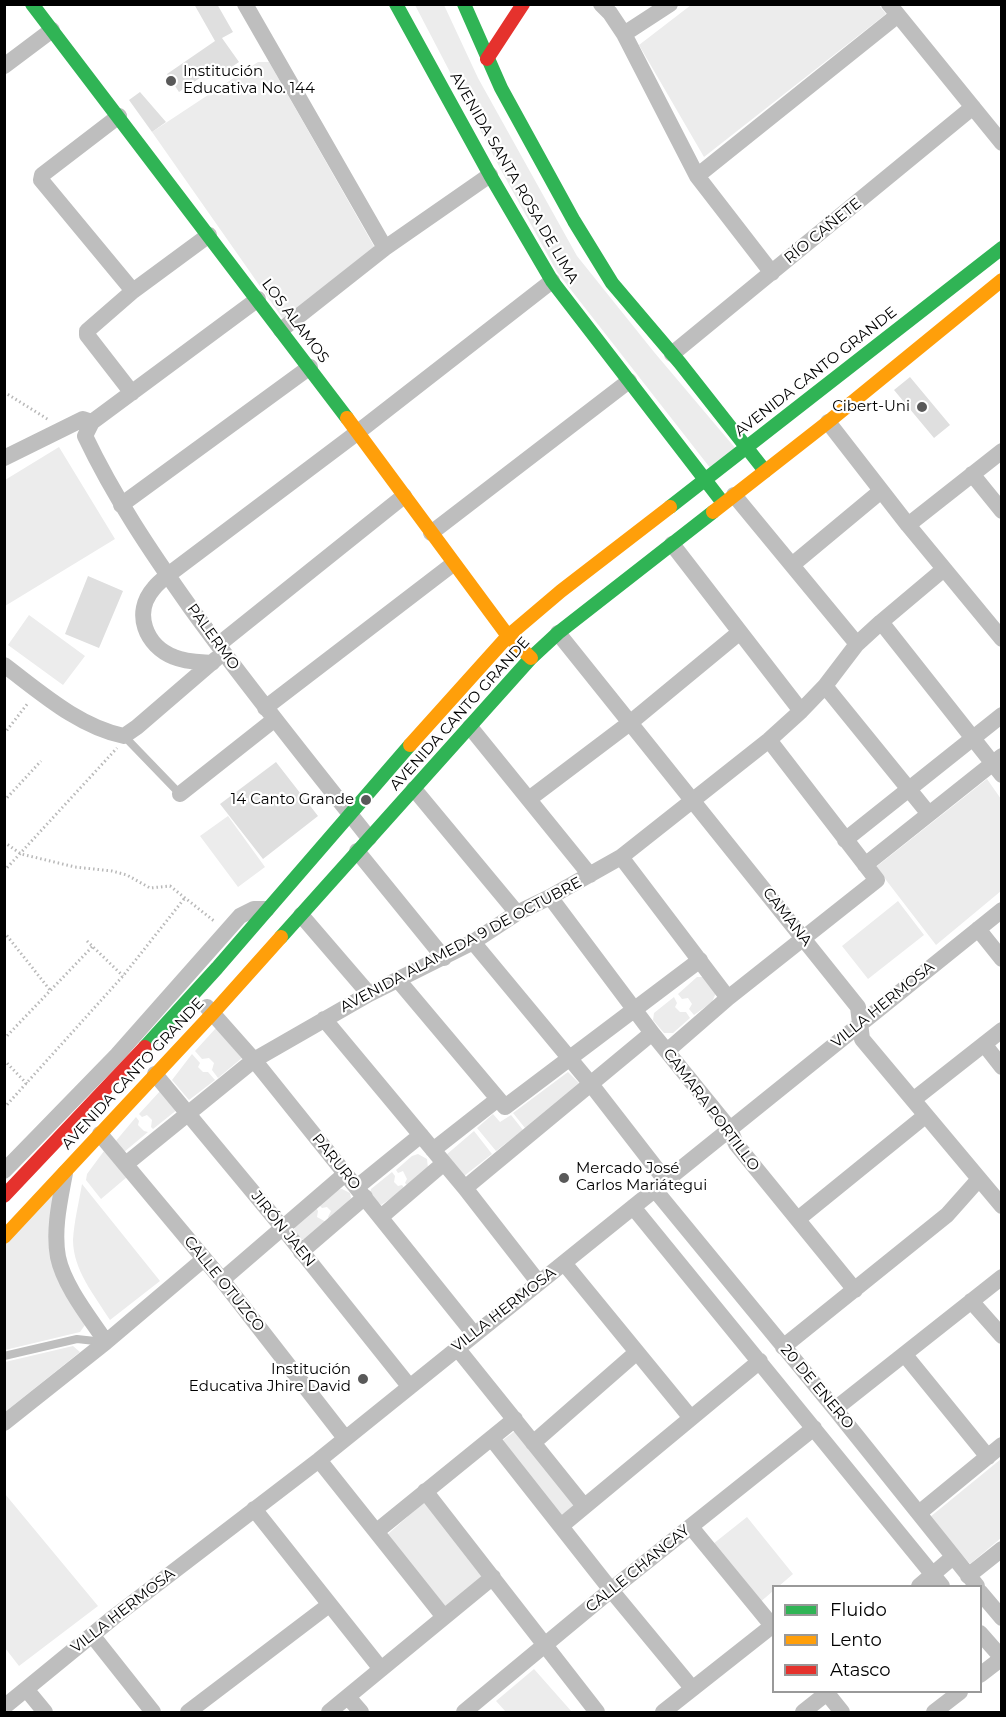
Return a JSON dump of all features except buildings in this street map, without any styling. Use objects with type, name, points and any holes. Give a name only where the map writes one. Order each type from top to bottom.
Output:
[{"type":"main road","name":"LOS ALAMOS","points":[[32,4],[310,367],[453,564],[508,636],[531,658]]},
{"type":"main road","name":"AVENIDA SANTA ROSA DE LIMA","points":[[396,4],[490,175],[552,281],[706,480],[729,499]]},
{"type":"main road","name":"AVENIDA SANTA ROSA DE LIMA","points":[[464,4],[488,59],[528,139],[612,283],[765,471]]},
{"type":"main road","points":[[488,59],[523,4]]},
{"type":"main road","name":"AVENIDA CANTO GRANDE","points":[[4,1196],[110,1086],[194,993],[508,636],[561,591],[1002,248]]},
{"type":"main road","name":"AVENIDA CANTO GRANDE","points":[[4,1237],[213,1013],[531,658],[558,633],[828,422],[1002,280]]},
{"type":"street","points":[[245,4],[385,248]]},
{"type":"street","points":[[602,4],[624,34],[697,176],[772,273]]},
{"type":"street","points":[[624,34],[670,4]]},
{"type":"street","points":[[697,176],[893,10],[1002,143]]},
{"type":"street","points":[[4,66],[52,30]]},
{"type":"street","name":"RÍO CAÑETE","points":[[672,354],[973,107]]},
{"type":"street","points":[[119,116],[42,175],[41,180],[133,291]]},
{"type":"street","points":[[281,330],[385,248],[490,175]]},
{"type":"street","points":[[132,393],[87,335],[89,327],[209,235]]},
{"type":"street","points":[[218,653],[174,657],[155,646],[146,633],[142,617],[145,602],[152,589],[552,281]]},
{"type":"street","points":[[4,458],[83,418],[92,422],[258,299]]},
{"type":"street","points":[[121,505],[310,367]]},
{"type":"street","points":[[431,533],[629,381]]},
{"type":"street","name":"PALERMO","points":[[92,422],[85,436],[121,505],[218,653],[369,838]]},
{"type":"street","points":[[828,422],[908,525],[1002,639]]},
{"type":"street","points":[[908,525],[1002,451]]},
{"type":"street","points":[[972,474],[1002,511]]},
{"type":"street","points":[[792,565],[881,490]]},
{"type":"street","points":[[4,665],[86,722],[106,732],[124,736],[137,727],[218,653],[404,496]]},
{"type":"street","points":[[729,499],[792,565],[857,644]]},
{"type":"street","points":[[672,544],[801,711]]},
{"type":"street","points":[[180,794],[270,714],[453,564]]},
{"type":"street","name":"AVENIDA ALAMEDA 9 DE OCTUBRE","points":[[126,1164],[254,1059],[369,994],[444,958],[517,913],[621,857],[769,740],[825,686],[857,644],[944,568]]},
{"type":"street","points":[[865,865],[929,814],[998,765],[972,738],[881,622]]},
{"type":"street","points":[[529,799],[631,722],[740,632]]},
{"type":"street","name":"CAMANA","points":[[558,633],[858,1006],[862,1039],[1002,1206]]},
{"type":"street","points":[[825,686],[929,814]]},
{"type":"street","points":[[845,840],[1002,715]]},
{"type":"street","points":[[470,727],[590,875]]},
{"type":"street","points":[[667,1051],[728,998],[877,880],[769,740]]},
{"type":"street","points":[[414,789],[517,913]]},
{"type":"street","points":[[357,851],[444,958]]},
{"type":"street","points":[[621,857],[728,998]]},
{"type":"street","name":"CAMARA PORTILLO","points":[[550,897],[651,1033],[730,1129],[736,1144],[855,1290]]},
{"type":"street","points":[[4,1171],[117,1054],[240,916],[254,909],[268,909]]},
{"type":"street","name":"VILLA HERMOSA","points":[[4,1707],[92,1635],[319,1460],[1002,910]]},
{"type":"street","points":[[301,915],[369,994]]},
{"type":"street","points":[[978,929],[1002,959]]},
{"type":"street","name":"20 DE ENERO","points":[[473,942],[590,1083],[660,1186],[783,1347],[836,1409],[972,1581]]},
{"type":"street","points":[[398,980],[505,1107],[700,960]]},
{"type":"street","name":"PARURO","points":[[194,993],[254,1059],[474,1334]]},
{"type":"street","points":[[324,1019],[439,1156],[539,1283]]},
{"type":"street","points":[[913,1100],[1002,1030]]},
{"type":"street","points":[[465,1188],[651,1033]]},
{"type":"street","points":[[984,1044],[1002,1067]]},
{"type":"street","name":"JIRÓN JAEN","points":[[155,1074],[282,1227],[409,1386]]},
{"type":"street","points":[[381,1217],[498,1099]]},
{"type":"street","points":[[798,1219],[925,1116]]},
{"type":"street","name":"CALLE OTUZCO","points":[[100,1134],[222,1280],[345,1438]]},
{"type":"street","points":[[301,1252],[421,1135]]},
{"type":"street","points":[[65,1171],[58,1210],[58,1257],[77,1297],[106,1342]]},
{"type":"street","points":[[222,1280],[345,1174]]},
{"type":"street","points":[[783,1347],[947,1215],[979,1179]]},
{"type":"street","name":"20 DE ENERO","points":[[633,1207],[937,1581]]},
{"type":"street","points":[[4,1423],[106,1342],[204,1259]]},
{"type":"street","points":[[564,1263],[691,1418]]},
{"type":"street","points":[[836,1409],[1002,1276]]},
{"type":"street","points":[[971,1301],[1002,1336]]},
{"type":"street","points":[[457,1348],[584,1506]]},
{"type":"street","points":[[533,1443],[637,1352]]},
{"type":"street","points":[[905,1355],[988,1457]]},
{"type":"street","points":[[561,1526],[760,1361]]},
{"type":"street","points":[[377,1531],[515,1419]]},
{"type":"street","name":"CALLE CHANCAY","points":[[475,1709],[545,1645],[611,1590],[814,1428]]},
{"type":"street","points":[[492,1438],[611,1590],[692,1688]]},
{"type":"street","points":[[919,1513],[1002,1445]]},
{"type":"street","points":[[319,1460],[444,1617]]},
{"type":"street","points":[[425,1491],[597,1713]]},
{"type":"street","points":[[254,1509],[381,1669]]},
{"type":"street","points":[[691,1527],[772,1626]]},
{"type":"street","points":[[972,1581],[1002,1549]]},
{"type":"street","points":[[937,1581],[953,1557]]},
{"type":"street","points":[[329,1713],[493,1577]]},
{"type":"street","points":[[982,1593],[1002,1618]]},
{"type":"street","points":[[188,1713],[329,1605]]},
{"type":"street","points":[[663,1713],[692,1688],[772,1628]]},
{"type":"street","points":[[982,1634],[1002,1658],[982,1674]]},
{"type":"street","points":[[92,1635],[153,1713]]},
{"type":"street","points":[[26,1689],[45,1713]]},
{"type":"street","points":[[803,1713],[826,1693],[842,1713]]},
{"type":"street","points":[[934,1713],[959,1693]]},
{"type":"street","points":[[348,1697],[361,1713]]},
{"type":"lane","points":[[124,736],[180,794]]},
{"type":"lane","points":[[4,1356],[77,1339],[106,1342]]},
{"type":"path","points":[[4,393],[63,429]]},
{"type":"path","points":[[5,733],[39,690]]},
{"type":"path","points":[[4,871],[118,747],[124,736]]},
{"type":"path","points":[[4,801],[41,761]]},
{"type":"path","points":[[4,842],[21,854],[75,867],[112,871],[127,875],[150,888],[170,886],[227,931]]},
{"type":"path","points":[[4,1108],[123,976],[184,899]]},
{"type":"path","points":[[4,932],[50,990]]},
{"type":"path","points":[[87,941],[123,976]]},
{"type":"path","points":[[4,1039],[93,946]]},
{"type":"path","points":[[4,1060],[27,1084]]},
{"type":"shaded area","points":[[878,4],[886,14],[704,157],[639,45],[691,5]]},
{"type":"shaded area","points":[[415,5],[444,5],[478,78],[577,256],[736,449],[711,469],[557,272]]},
{"type":"shaded area","points":[[258,62],[269,62],[375,248],[283,319],[152,132]]},
{"type":"shaded area","points":[[59,447],[115,539],[5,606],[5,480]]},
{"type":"shaded area","points":[[29,615],[85,656],[63,685],[8,645]]},
{"type":"shaded area","points":[[987,779],[1001,799],[1001,891],[936,945],[876,867]]},
{"type":"shaded area","points":[[228,816],[265,867],[238,887],[200,836]]},
{"type":"shaded area","points":[[898,901],[924,935],[868,979],[842,946]]},
{"type":"shaded area","points":[[697,977],[703,977],[716,993],[712,1002],[694,1015],[689,1009],[692,1004],[688,998],[682,999],[678,994]]},
{"type":"shaded area","points":[[674,997],[677,1003],[675,1007],[680,1012],[686,1012],[690,1018],[673,1033],[664,1033],[653,1020],[654,1013]]},
{"type":"shaded area","points":[[216,1028],[242,1058],[218,1078],[212,1070],[214,1063],[209,1058],[202,1059],[195,1051]]},
{"type":"shaded area","points":[[192,1054],[200,1063],[198,1067],[203,1072],[208,1072],[215,1080],[189,1100],[172,1080]]},
{"type":"shaded area","points":[[568,1072],[579,1083],[525,1128],[513,1113]]},
{"type":"shaded area","points":[[161,1090],[178,1109],[153,1129],[152,1120],[147,1115],[142,1117],[139,1114]]},
{"type":"shaded area","points":[[493,1114],[500,1122],[511,1115],[523,1130],[496,1151],[477,1128]]},
{"type":"shaded area","points":[[136,1117],[139,1121],[138,1125],[148,1132],[124,1152],[115,1142]]},
{"type":"shaded area","points":[[474,1131],[492,1154],[464,1176],[446,1155]]},
{"type":"shaded area","points":[[104,1151],[127,1177],[101,1199],[86,1180],[87,1174]]},
{"type":"shaded area","points":[[418,1154],[427,1159],[428,1168],[408,1186],[405,1183],[407,1179],[403,1171],[398,1173],[396,1170],[412,1156]]},
{"type":"shaded area","points":[[392,1172],[395,1176],[394,1182],[405,1189],[381,1205],[370,1194],[371,1189]]},
{"type":"shaded area","points":[[82,1184],[160,1281],[110,1320],[86,1282],[74,1251],[75,1219]]},
{"type":"shaded area","points":[[59,1185],[53,1236],[85,1325],[80,1332],[5,1350],[4,1243]]},
{"type":"shaded area","points":[[342,1189],[350,1193],[351,1198],[331,1221],[328,1217],[331,1211],[319,1205],[336,1190]]},
{"type":"shaded area","points":[[315,1206],[318,1211],[317,1217],[328,1223],[305,1239],[301,1239],[294,1231],[295,1227]]},
{"type":"shaded area","points":[[73,1346],[80,1352],[5,1412],[5,1362]]},
{"type":"shaded area","points":[[515,1431],[576,1507],[559,1520],[499,1443]]},
{"type":"shaded area","points":[[1001,1459],[1001,1538],[970,1564],[930,1517]]},
{"type":"shaded area","points":[[5,1494],[98,1606],[19,1666],[5,1648]]},
{"type":"shaded area","points":[[424,1502],[486,1576],[446,1607],[387,1535]]},
{"type":"shaded area","points":[[747,1517],[793,1574],[780,1585],[772,1585],[772,1592],[758,1604],[713,1544]]},
{"type":"shaded area","points":[[534,1669],[572,1712],[506,1712],[496,1701]]},
{"type":"traffic: fast","points":[[32,4],[347,418]]},
{"type":"traffic: fast","points":[[396,4],[490,175],[552,281],[723,503]]},
{"type":"traffic: fast","points":[[464,4],[501,88],[574,221],[612,283],[680,363],[765,471]]},
{"type":"traffic: fast","points":[[670,507],[1002,248]]},
{"type":"traffic: fast","points":[[281,937],[531,658],[558,633],[713,512]]},
{"type":"traffic: fast","points":[[145,1047],[217,968],[410,745]]},
{"type":"traffic: slow","points":[[713,512],[828,422],[1002,280]]},
{"type":"traffic: slow","points":[[347,418],[508,636],[531,658]]},
{"type":"traffic: slow","points":[[410,745],[508,636],[561,591],[670,507]]},
{"type":"traffic: slow","points":[[4,1237],[281,937]]},
{"type":"traffic: jam","points":[[487,59],[523,4]]},
{"type":"traffic: jam","points":[[4,1196],[145,1047]]},
{"type":"place","name":"Institución Educativa No. 144","points":[[171,81]]},
{"type":"place","name":"Cibert-Uni","points":[[922,407]]},
{"type":"place","name":"14 Canto Grande","points":[[366,800]]},
{"type":"place","name":"Mercado José Carlos Mariátegui","points":[[564,1178]]},
{"type":"place","name":"Institución Educativa Jhire David","points":[[363,1379]]}]
